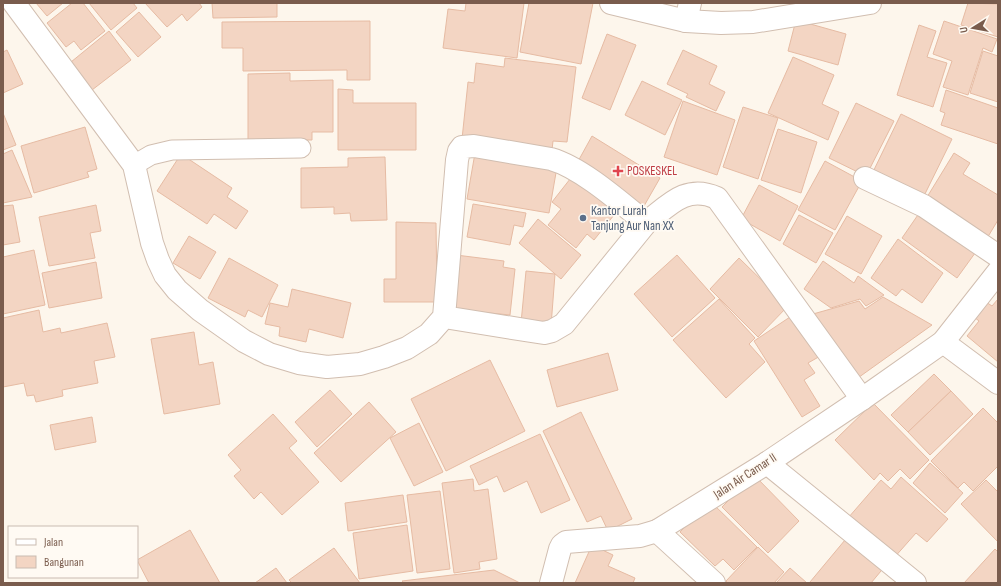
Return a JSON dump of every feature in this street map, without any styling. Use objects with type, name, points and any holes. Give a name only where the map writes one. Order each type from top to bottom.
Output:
[{"type":"street","points":[[14,3],[134,165],[152,243],[158,260],[166,275],[177,290],[200,310],[244,341],[269,354],[299,363],[327,367],[360,364],[407,348],[429,334],[444,317],[456,160],[458,151],[462,147],[474,146],[562,162],[573,168],[612,196],[646,223]]},
{"type":"street","points":[[611,3],[688,12],[721,23],[753,22],[870,3]]},
{"type":"street","points":[[865,178],[924,206],[998,256]]},
{"type":"street","points":[[444,317],[544,333],[552,331],[564,324],[646,223],[678,199],[687,194],[698,192],[717,198],[862,399]]},
{"type":"street","name":"Jalan Air Camar II","points":[[550,583],[560,549],[566,542],[640,536],[657,531],[767,462],[862,399],[943,342],[998,272]]},
{"type":"street","points":[[943,342],[998,384]]},
{"type":"street","points":[[767,462],[915,583]]},
{"type":"street","points":[[657,531],[714,583]]},
{"type":"lane","points":[[134,165],[151,155],[172,150],[302,148]]},
{"type":"building","points":[[36,3],[63,3],[47,16]]},
{"type":"building","points":[[72,3],[83,3],[105,31],[81,50],[74,41],[66,47],[47,23]]},
{"type":"building","points":[[89,3],[133,3],[137,8],[111,30]]},
{"type":"building","points":[[145,3],[199,3],[202,7],[187,21],[182,14],[167,27]]},
{"type":"building","points":[[212,3],[277,3],[277,17],[213,18]]},
{"type":"building","points":[[466,3],[524,3],[517,58],[443,48],[448,9],[465,11]]},
{"type":"building","points":[[529,3],[593,3],[581,64],[520,52]]},
{"type":"building","points":[[968,3],[998,4],[998,37],[961,25]]},
{"type":"building","points":[[139,12],[161,37],[138,57],[116,32]]},
{"type":"building","points":[[796,20],[846,34],[838,65],[788,51]]},
{"type":"building","points":[[370,21],[370,80],[347,80],[347,70],[243,71],[243,48],[222,48],[222,22]]},
{"type":"building","points":[[944,21],[997,39],[992,52],[983,48],[968,95],[943,87],[952,61],[933,54]]},
{"type":"building","points":[[919,25],[936,31],[927,57],[947,63],[933,107],[897,95]]},
{"type":"building","points":[[109,31],[131,60],[92,90],[71,62]]},
{"type":"building","points":[[607,34],[636,45],[610,110],[582,98]]},
{"type":"building","points":[[7,50],[23,84],[3,93],[3,52]]},
{"type":"building","points":[[683,50],[717,66],[709,84],[725,92],[716,111],[686,97],[688,94],[667,84]]},
{"type":"building","points":[[983,51],[998,56],[998,102],[970,93]]},
{"type":"building","points":[[793,57],[834,75],[822,104],[839,112],[828,140],[768,113]]},
{"type":"building","points":[[505,58],[576,67],[567,142],[553,141],[552,150],[462,139],[468,82],[474,83],[476,63],[504,67]]},
{"type":"building","points":[[290,73],[290,81],[333,80],[333,132],[312,132],[312,140],[248,140],[248,74]]},
{"type":"building","points":[[642,81],[682,100],[665,135],[625,115]]},
{"type":"building","points":[[338,89],[353,90],[353,103],[416,103],[416,150],[338,150]]},
{"type":"building","points":[[946,90],[998,108],[998,144],[941,125],[945,113],[940,111]]},
{"type":"building","points":[[683,101],[735,120],[717,175],[664,157]]},
{"type":"building","points":[[856,103],[894,121],[866,176],[829,158]]},
{"type":"building","points":[[743,107],[778,118],[758,179],[723,167]]},
{"type":"building","points":[[3,113],[16,145],[3,150]]},
{"type":"building","points":[[901,114],[952,139],[921,202],[871,176]]},
{"type":"building","points":[[85,127],[97,169],[87,172],[89,177],[34,193],[21,146]]},
{"type":"building","points":[[778,129],[817,142],[801,193],[761,180]]},
{"type":"building","name":"POSKESKEL","points":[[592,136],[660,178],[644,206],[576,165]]},
{"type":"building","points":[[12,150],[32,197],[3,203],[3,154]]},
{"type":"building","points":[[475,153],[557,167],[549,213],[467,199]]},
{"type":"building","points":[[954,153],[970,163],[963,174],[998,195],[998,220],[986,240],[924,202]]},
{"type":"building","points":[[181,154],[232,188],[227,197],[248,211],[236,229],[214,214],[207,224],[157,191]]},
{"type":"building","points":[[385,157],[387,220],[351,221],[350,213],[334,214],[334,207],[301,208],[301,168],[348,167],[348,158]]},
{"type":"building","points":[[825,161],[862,181],[835,230],[798,210]]},
{"type":"building","name":"Kantor Lurah Tanjung Aur Nan XX","points":[[574,174],[618,210],[594,240],[587,234],[576,248],[548,225],[561,209],[552,202]]},
{"type":"building","points":[[759,185],[798,206],[780,241],[741,219]]},
{"type":"building","points":[[473,204],[526,213],[523,227],[514,225],[510,245],[467,237]]},
{"type":"building","points":[[13,205],[20,242],[3,245],[3,206]]},
{"type":"building","points":[[96,205],[101,231],[90,233],[95,258],[49,266],[39,217]]},
{"type":"building","points":[[922,209],[978,249],[957,278],[902,238]]},
{"type":"building","points":[[799,215],[833,233],[816,263],[783,244]]},
{"type":"building","points":[[847,216],[882,236],[861,274],[825,254]]},
{"type":"building","points":[[538,219],[581,255],[561,279],[519,243]]},
{"type":"building","points":[[396,222],[436,223],[437,302],[384,302],[384,279],[396,279]]},
{"type":"building","points":[[189,236],[216,252],[200,279],[173,263]]},
{"type":"building","points":[[898,239],[943,273],[922,303],[902,289],[896,296],[871,278]]},
{"type":"building","points":[[34,250],[45,305],[3,314],[3,257]]},
{"type":"building","points":[[456,255],[504,261],[503,267],[515,269],[510,315],[450,309]]},
{"type":"building","points":[[677,255],[715,298],[672,337],[634,294]]},
{"type":"building","points":[[229,258],[278,285],[262,317],[248,310],[245,317],[208,298]]},
{"type":"building","points":[[739,258],[788,306],[758,337],[710,289]]},
{"type":"building","points":[[823,261],[854,283],[858,276],[884,295],[866,306],[860,299],[831,308],[804,289]]},
{"type":"building","points":[[96,262],[102,298],[49,308],[42,273]]},
{"type":"building","points":[[526,271],[555,274],[551,326],[521,323]]},
{"type":"building","points":[[292,289],[351,303],[343,338],[309,329],[306,342],[279,336],[280,327],[265,324],[270,303],[288,307]]},
{"type":"building","points":[[883,297],[932,325],[855,380],[813,314],[859,301],[865,309]]},
{"type":"building","points":[[719,299],[755,338],[749,344],[765,362],[726,398],[673,340]]},
{"type":"building","points":[[998,299],[998,362],[967,336],[979,321],[974,317],[986,302],[992,306]]},
{"type":"building","points":[[39,310],[43,332],[60,328],[61,333],[107,323],[115,357],[94,361],[98,383],[62,390],[63,396],[36,402],[34,395],[27,396],[24,383],[3,387],[3,318]]},
{"type":"building","points":[[796,313],[822,355],[808,363],[815,373],[804,380],[820,406],[802,417],[754,341]]},
{"type":"building","points":[[194,332],[199,365],[213,362],[220,404],[164,414],[151,339]]},
{"type":"building","points":[[608,353],[618,390],[557,407],[547,370]]},
{"type":"building","points":[[490,360],[525,431],[446,471],[411,399]]},
{"type":"building","points":[[934,374],[951,391],[908,432],[891,415]]},
{"type":"building","points":[[330,390],[352,414],[317,447],[295,422]]},
{"type":"building","points":[[951,391],[973,414],[930,455],[908,432]]},
{"type":"building","points":[[369,402],[396,432],[341,482],[314,453]]},
{"type":"building","points":[[873,403],[929,460],[910,479],[900,469],[888,481],[880,473],[874,480],[835,440]]},
{"type":"building","points":[[983,408],[998,423],[998,466],[973,491],[964,482],[958,488],[931,461]]},
{"type":"building","points":[[581,412],[632,519],[608,531],[601,516],[587,522],[543,431]]},
{"type":"building","points":[[273,414],[297,441],[289,448],[319,482],[282,515],[261,492],[254,499],[234,476],[241,470],[228,455]]},
{"type":"building","points":[[92,417],[96,442],[55,450],[50,425]]},
{"type":"building","points":[[419,423],[443,472],[414,486],[390,438]]},
{"type":"building","points":[[540,434],[570,500],[541,513],[527,481],[504,492],[497,476],[479,485],[470,466]]},
{"type":"building","points":[[930,463],[963,493],[945,513],[913,483]]},
{"type":"building","points":[[754,475],[799,521],[768,553],[722,507]]},
{"type":"building","points":[[901,477],[948,519],[927,542],[916,533],[893,559],[848,518],[881,480],[891,489]]},
{"type":"building","points":[[473,479],[474,491],[488,489],[497,559],[479,562],[480,569],[454,573],[442,483]]},
{"type":"building","points":[[986,480],[998,492],[998,542],[961,504]]},
{"type":"building","points":[[440,491],[450,569],[417,573],[407,495]]},
{"type":"building","points":[[403,495],[407,522],[348,531],[345,503]]},
{"type":"building","points":[[710,501],[757,547],[734,570],[723,559],[715,566],[680,532]]},
{"type":"building","points":[[407,525],[413,571],[359,579],[353,533]]},
{"type":"building","points":[[190,530],[220,583],[149,583],[138,559]]},
{"type":"building","points":[[850,534],[886,565],[871,583],[811,583],[810,582]]},
{"type":"building","points":[[592,545],[613,555],[608,566],[635,578],[633,583],[575,583]]},
{"type":"building","points":[[758,547],[784,572],[774,583],[728,583],[726,581]]},
{"type":"building","points":[[334,548],[360,583],[292,583],[289,580]]},
{"type":"building","points":[[995,549],[998,552],[998,583],[964,583]]},
{"type":"building","points":[[276,568],[287,583],[255,583]]},
{"type":"building","points":[[790,568],[807,583],[776,583]]},
{"type":"building","points":[[494,570],[520,583],[404,583],[402,581]]},
{"type":"place","name":"POSKESKEL","points":[[618,171]]},
{"type":"place","name":"Kantor Lurah Tanjung Aur Nan XX","points":[[583,218]]}]
